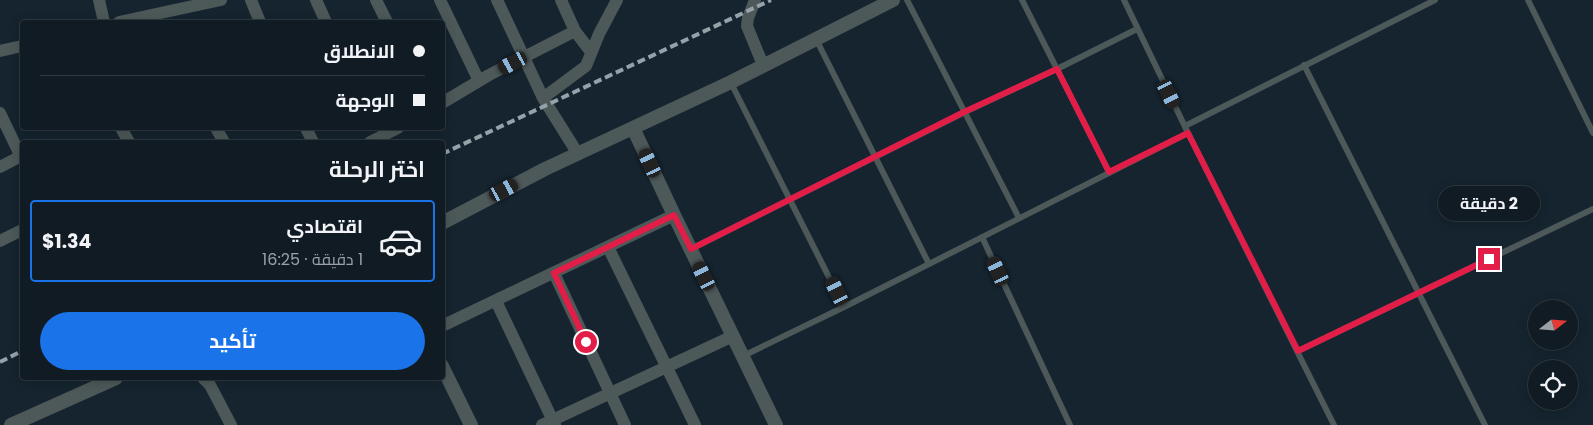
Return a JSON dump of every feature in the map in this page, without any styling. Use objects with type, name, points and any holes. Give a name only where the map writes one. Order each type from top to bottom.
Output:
[{"type":"street","points":[[99,0],[104,20]]},
{"type":"street","points":[[142,20],[165,18],[221,0]]},
{"type":"street","points":[[251,0],[259,20]]},
{"type":"street","points":[[316,0],[325,20]]},
{"type":"street","points":[[376,0],[386,20]]},
{"type":"street","points":[[440,0],[479,81]]},
{"type":"street","points":[[497,0],[543,98],[578,154]]},
{"type":"street","points":[[561,0],[575,31],[591,52]]},
{"type":"street","points":[[543,98],[586,66],[617,0]]},
{"type":"street","points":[[755,0],[747,26],[764,65]]},
{"type":"street","points":[[445,221],[545,169],[731,82],[893,0]]},
{"type":"street","points":[[445,101],[523,57],[575,31]]},
{"type":"street","points":[[0,51],[20,46]]},
{"type":"street","points":[[0,113],[20,154]]},
{"type":"street","points":[[633,128],[776,425]]},
{"type":"street","points":[[374,136],[392,130]]},
{"type":"street","points":[[0,167],[20,159]]},
{"type":"street","points":[[445,325],[674,215]]},
{"type":"street","points":[[0,241],[20,231]]},
{"type":"street","points":[[608,247],[695,425]]},
{"type":"street","points":[[554,273],[625,425]]},
{"type":"street","points":[[496,301],[550,423],[733,336]]},
{"type":"street","points":[[445,372],[471,425]]},
{"type":"street","points":[[11,425],[112,380]]},
{"type":"street","points":[[208,380],[230,425]]},
{"type":"lane","points":[[907,0],[1019,218]]},
{"type":"lane","points":[[1022,0],[1109,172]]},
{"type":"lane","points":[[1124,0],[1188,133],[1334,425]]},
{"type":"lane","points":[[1185,126],[1435,0]]},
{"type":"lane","points":[[1528,0],[1593,133]]},
{"type":"lane","points":[[691,249],[964,112],[1137,29]]},
{"type":"lane","points":[[816,38],[929,264]]},
{"type":"lane","points":[[1304,65],[1486,425]]},
{"type":"lane","points":[[731,82],[844,307]]},
{"type":"lane","points":[[743,356],[1188,133]]},
{"type":"lane","points":[[1298,351],[1593,208]]},
{"type":"lane","points":[[982,237],[1070,425]]},
{"type":"railway","points":[[445,153],[771,0]]},
{"type":"railway","points":[[0,362],[20,352]]},
{"type":"route","points":[[586,342],[554,273],[674,215],[691,249],[964,112],[1057,69],[1109,172],[1188,133],[1298,351],[1489,259]]}]
